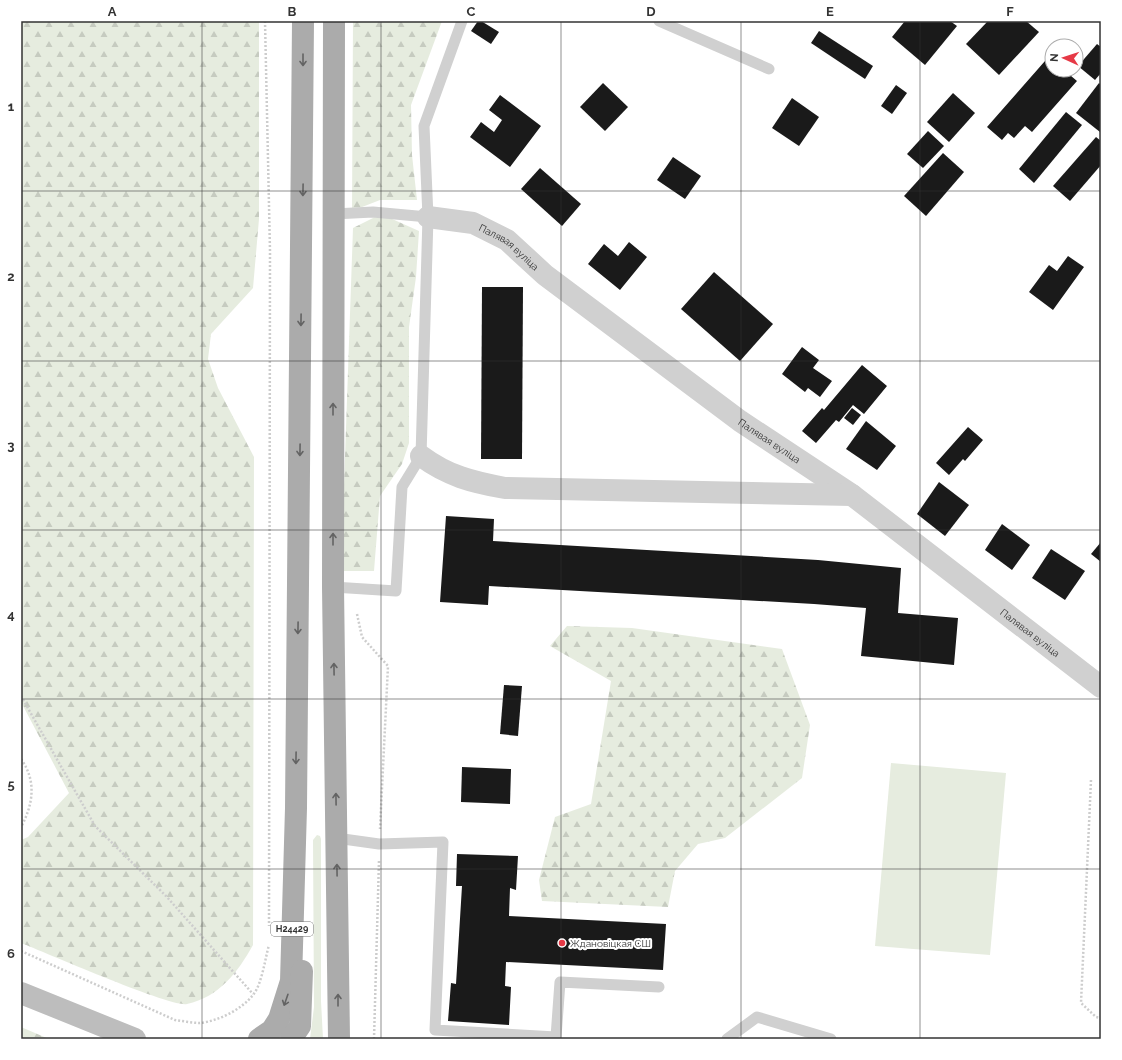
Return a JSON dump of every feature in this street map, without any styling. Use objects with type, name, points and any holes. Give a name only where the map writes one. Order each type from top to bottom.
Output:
[{"type":"main road","points":[[291,1039],[300,1026],[302,1006],[303,924],[296,808],[303,21]]},
{"type":"main road","points":[[334,21],[333,587],[339,1039]]},
{"type":"main road","name":"Н24429","points":[[260,1039],[272,1030],[279,1018],[291,981],[296,808]]},
{"type":"street","name":"Палявая вуліца","points":[[428,217],[473,223],[507,240],[545,275],[740,421],[852,495],[1101,687]]},
{"type":"street","points":[[421,456],[439,469],[477,483],[505,488],[852,495]]},
{"type":"street","points":[[21,993],[135,1039]]},
{"type":"lane","points":[[333,587],[396,591],[402,487],[421,456],[428,217],[424,126],[462,21]]},
{"type":"lane","points":[[659,21],[769,69]]},
{"type":"lane","points":[[334,214],[373,212],[428,217]]},
{"type":"lane","points":[[336,838],[379,844],[443,842],[434,1030],[556,1037],[560,982],[659,987]]},
{"type":"lane","points":[[727,1039],[757,1017],[831,1039]]},
{"type":"path","points":[[265,21],[270,251],[269,929]]},
{"type":"path","points":[[354,589],[354,604],[362,637],[388,666],[379,844],[374,1039]]},
{"type":"path","points":[[21,696],[95,826],[166,896],[254,994]]},
{"type":"path","points":[[21,759],[29,774],[32,788],[32,802],[21,827]]},
{"type":"path","points":[[1091,780],[1081,1003],[1096,1017],[1101,1018]]},
{"type":"path","points":[[21,951],[175,1020],[199,1023],[217,1019],[235,1010],[254,994],[262,975],[269,945],[269,937]]},
{"type":"green space","points":[[21,21],[259,21],[259,219],[253,288],[211,334],[208,359],[218,388],[254,457],[253,945],[241,965],[226,982],[209,996],[187,1004],[177,1003],[134,989],[21,943],[21,840],[28,837],[69,793],[21,702]]},
{"type":"green space","points":[[353,21],[442,21],[411,105],[412,155],[417,200],[380,200],[352,211]]},
{"type":"green space","points":[[381,214],[419,231],[416,277],[409,327],[409,443],[402,464],[380,496],[374,571],[341,571],[353,228]]},
{"type":"green space","points":[[567,626],[632,628],[782,649],[810,725],[802,778],[725,838],[698,844],[675,871],[668,907],[542,901],[539,880],[555,817],[591,804],[611,681],[550,646]]},
{"type":"green space","points":[[891,763],[1006,773],[990,955],[875,946]]},
{"type":"green space","points":[[317,835],[320,836],[321,839],[321,1001],[323,1039],[310,1039],[314,1007],[313,840]]},
{"type":"green space","points":[[21,1027],[49,1039],[21,1039]]},
{"type":"building","points":[[478,21],[481,21],[499,32],[491,44],[471,31]]},
{"type":"building","points":[[905,21],[950,21],[957,26],[925,65],[892,37]]},
{"type":"building","points":[[988,21],[1026,21],[1039,32],[999,75],[966,44]]},
{"type":"building","points":[[819,31],[873,66],[865,79],[811,43]]},
{"type":"building","points":[[1097,44],[1101,47],[1101,73],[1095,80],[1084,71],[1084,59]]},
{"type":"building","points":[[1044,62],[1044,78],[1073,78],[1077,81],[1032,132],[1025,126],[1014,138],[1008,133],[1002,140],[987,127]]},
{"type":"building","points":[[603,83],[628,107],[605,131],[580,107]]},
{"type":"building","points":[[1099,83],[1101,85],[1100,132],[1076,113]]},
{"type":"building","points":[[896,85],[907,93],[892,114],[881,106]]},
{"type":"building","points":[[953,93],[975,113],[949,142],[927,122]]},
{"type":"building","points":[[500,95],[541,126],[510,167],[470,137],[481,122],[494,132],[502,120],[489,110]]},
{"type":"building","points":[[792,98],[819,117],[799,146],[772,128]]},
{"type":"building","points":[[1066,112],[1082,125],[1034,183],[1019,169]]},
{"type":"building","points":[[928,131],[944,146],[923,168],[907,154]]},
{"type":"building","points":[[1096,137],[1101,141],[1101,165],[1070,201],[1053,186]]},
{"type":"building","points":[[943,153],[964,172],[926,216],[904,196]]},
{"type":"building","points":[[673,157],[701,176],[685,199],[657,180]]},
{"type":"building","points":[[540,168],[581,204],[562,226],[521,189]]},
{"type":"building","points":[[629,242],[647,257],[620,290],[588,264],[604,244],[618,256]]},
{"type":"building","points":[[1068,256],[1084,267],[1053,310],[1029,292],[1049,265],[1057,271]]},
{"type":"building","points":[[714,272],[773,324],[740,361],[681,309]]},
{"type":"building","points":[[482,287],[523,287],[522,459],[481,459]]},
{"type":"building","points":[[802,347],[819,360],[813,368],[832,381],[820,397],[808,388],[805,392],[782,374]]},
{"type":"building","points":[[862,365],[887,386],[864,414],[853,405],[839,422],[836,420],[816,443],[802,431],[822,408],[824,410]]},
{"type":"building","points":[[852,408],[861,415],[853,425],[844,418]]},
{"type":"building","points":[[866,421],[896,446],[877,470],[846,449]]},
{"type":"building","points":[[968,427],[983,440],[965,461],[963,459],[949,475],[936,463]]},
{"type":"building","points":[[939,482],[969,505],[945,536],[917,514]]},
{"type":"building","points":[[446,516],[494,519],[493,541],[818,560],[901,568],[898,613],[958,618],[954,665],[861,656],[866,608],[489,586],[488,605],[440,602]]},
{"type":"building","points":[[1002,524],[1030,545],[1012,570],[985,550]]},
{"type":"building","points":[[1101,542],[1101,562],[1091,554]]},
{"type":"building","points":[[1051,549],[1085,571],[1065,600],[1032,578]]},
{"type":"building","points":[[504,685],[522,686],[518,736],[500,734]]},
{"type":"building","points":[[462,767],[511,769],[510,804],[461,802]]},
{"type":"building","name":"Ждановіцкая СШ","points":[[457,854],[518,856],[516,890],[510,888],[509,916],[666,924],[663,970],[506,962],[505,986],[511,987],[509,1025],[448,1021],[451,983],[456,984],[462,886],[456,886]]},
{"type":"place","name":"Ждановіцкая СШ","points":[[562,943]]}]
